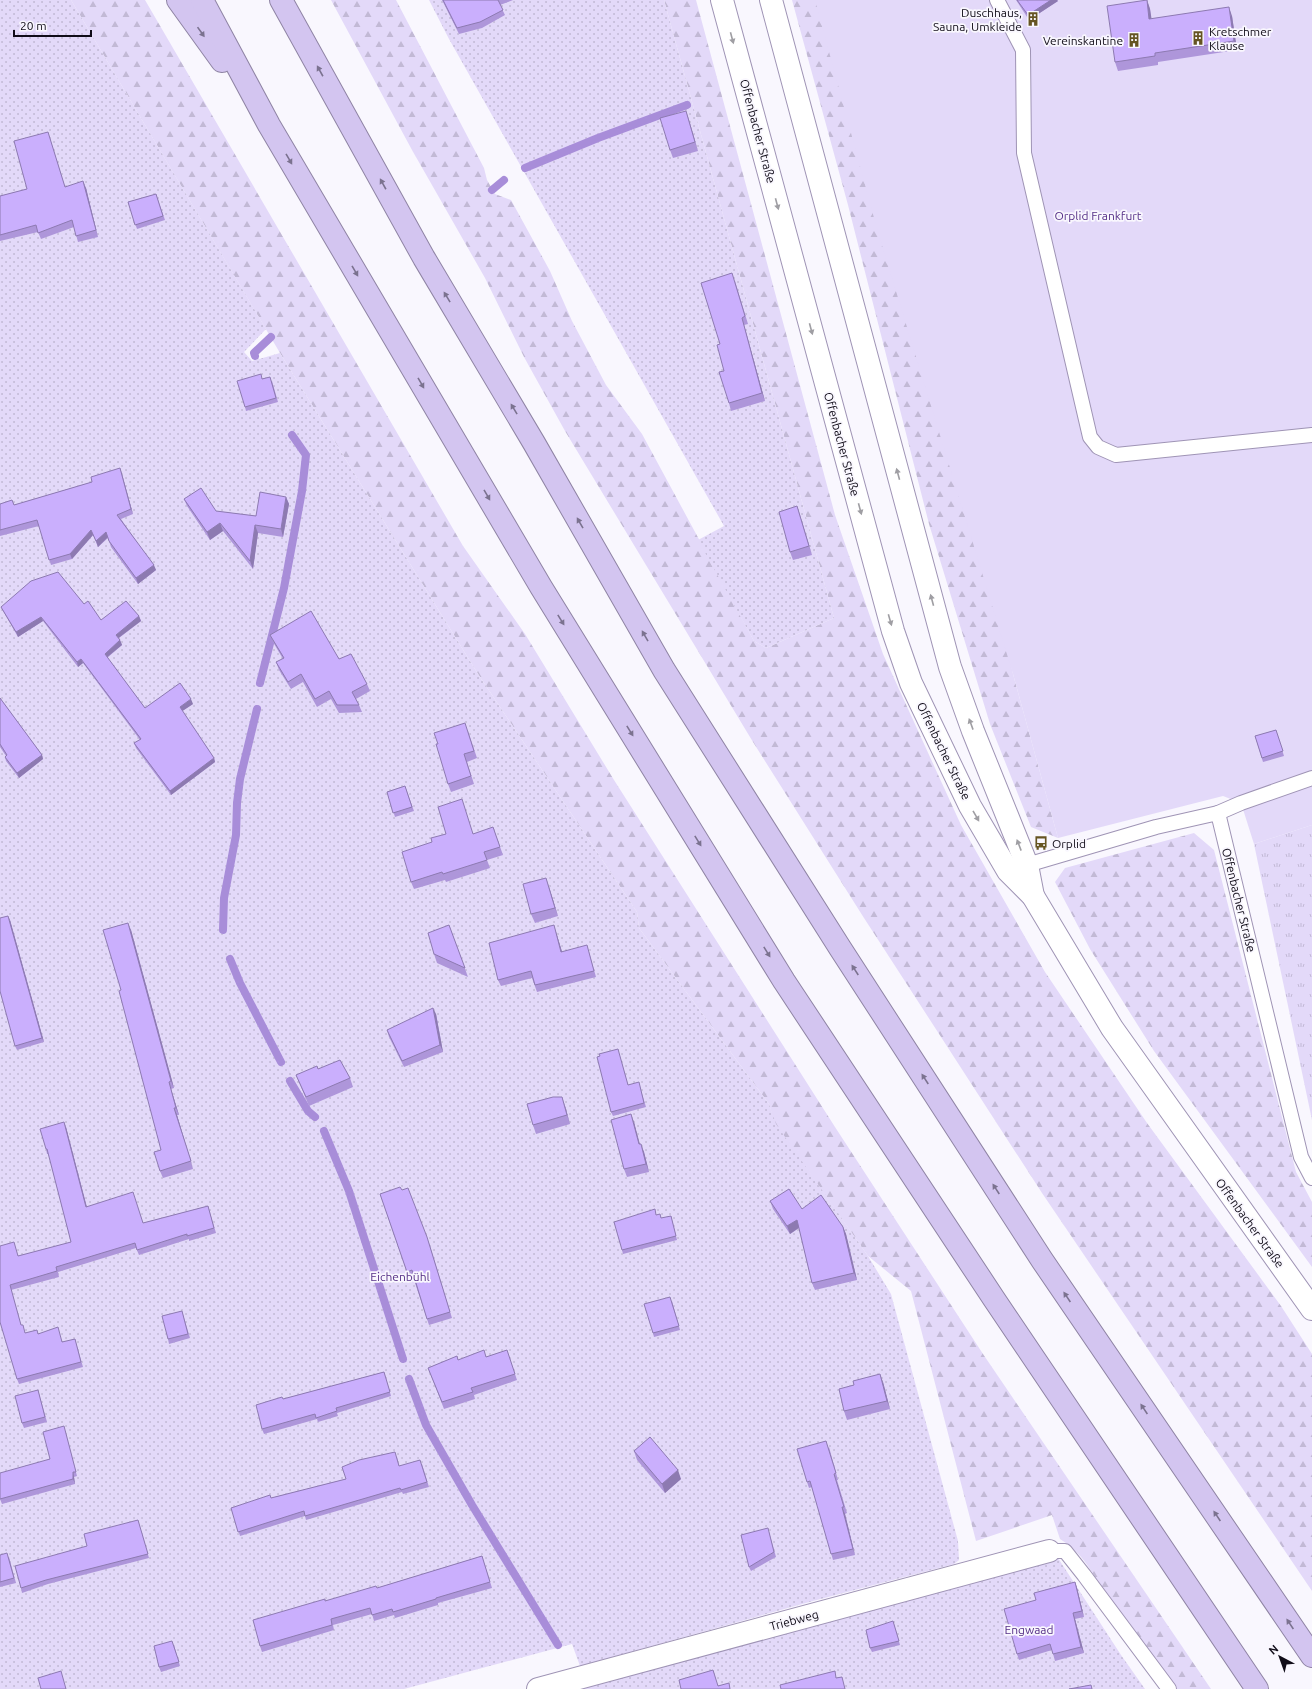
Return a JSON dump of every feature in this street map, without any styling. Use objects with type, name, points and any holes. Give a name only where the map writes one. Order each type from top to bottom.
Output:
[{"type":"highway","points":[[178,0],[269,125]]},
{"type":"highway","points":[[202,0],[269,125],[541,587],[784,981],[994,1299],[1257,1689]]},
{"type":"highway","points":[[281,0],[424,258],[534,443],[664,670],[840,948],[1042,1260],[1312,1656]]},
{"type":"main road","name":"Offenbacher Straße","points":[[722,0],[893,631],[911,683],[970,806],[1017,868],[1112,1028],[1312,1309]]},
{"type":"main road","name":"Offenbacher Straße","points":[[771,0],[950,666],[973,730],[1017,868]]},
{"type":"main road","name":"Triebweg","points":[[538,1689],[1049,1551]]},
{"type":"lane","points":[[997,0],[1024,50],[1024,153],[1090,436],[1098,447],[1116,455],[1312,435]]},
{"type":"lane","points":[[1017,868],[1156,827],[1218,813],[1241,803],[1312,778]]},
{"type":"lane","name":"Offenbacher Straße","points":[[1218,813],[1301,1157],[1312,1178]]},
{"type":"lane","points":[[1049,1551],[1065,1551],[1169,1689]]},
{"type":"green space","name":"Eichenbühl","points":[[0,0],[71,0],[266,329],[244,352],[252,361],[280,353],[478,674],[637,912],[639,928],[769,1104],[776,1124],[868,1256],[891,1294],[958,1541],[959,1560],[954,1564],[813,1601],[580,1666],[572,1644],[404,1689],[0,1689]]},
{"type":"green space","points":[[71,0],[145,0],[463,546],[525,634],[614,780],[835,1127],[983,1354],[1211,1689],[1176,1689],[1121,1618],[1091,1570],[1077,1553],[1060,1539],[1052,1515],[976,1541],[911,1291],[868,1256],[775,1124],[769,1104],[639,928],[637,912],[478,674],[280,353]]},
{"type":"green space","points":[[331,0],[396,0],[484,168],[487,180],[495,194],[511,200],[550,271],[572,321],[606,385],[642,434],[754,641],[766,648],[834,618],[664,0],[696,0],[835,515],[883,654],[961,825],[1045,972],[1147,1123],[1281,1306],[1312,1354],[1312,1591],[1042,1193],[864,918],[753,742],[565,431],[524,357],[485,278],[412,150]]},
{"type":"green space","points":[[429,0],[664,0],[834,618],[766,648],[754,641],[698,540],[724,526],[449,39]]},
{"type":"green space","points":[[792,0],[878,0],[1013,674],[1058,838],[1031,827],[990,724],[929,524],[848,205]]},
{"type":"green space","name":"Orplid Frankfurt","points":[[815,0],[1312,0],[1312,825],[1254,844],[1241,803],[1223,796],[1058,838],[1013,674],[877,229]]},
{"type":"green space","points":[[1312,825],[1312,1120],[1254,844]]},
{"type":"green space","points":[[1194,833],[1214,850],[1296,1172],[1312,1202],[1312,1267],[1154,1051],[1090,949],[1055,882],[1065,868]]},
{"type":"green space","name":"Engwaad","points":[[1058,1558],[1145,1689],[570,1689]]},
{"type":"building","points":[[443,0],[498,0],[503,10],[480,22],[457,28]]},
{"type":"building","points":[[1017,0],[1051,0],[1028,15]]},
{"type":"building","points":[[1147,0],[1149,19],[1229,7],[1234,41],[1155,53],[1155,56],[1115,62],[1107,6]]},
{"type":"building","points":[[686,111],[695,142],[670,150],[660,118]]},
{"type":"building","points":[[48,132],[65,187],[83,181],[96,230],[76,236],[72,220],[38,233],[36,225],[0,235],[0,196],[27,189],[14,141]]},
{"type":"building","points":[[156,194],[163,216],[135,225],[128,202]]},
{"type":"building","points":[[732,273],[745,316],[742,318],[762,393],[729,403],[719,372],[724,371],[717,345],[720,344],[701,283]]},
{"type":"building","points":[[261,374],[262,379],[270,377],[276,398],[245,407],[237,381]]},
{"type":"building","points":[[120,468],[131,509],[117,515],[154,565],[136,578],[109,541],[106,532],[96,541],[91,530],[70,554],[49,560],[37,520],[0,530],[0,504],[12,500],[14,505],[92,482],[91,477]]},
{"type":"building","points":[[201,488],[216,511],[256,516],[260,492],[286,497],[281,529],[255,525],[250,561],[220,523],[207,532],[184,499]]},
{"type":"building","points":[[797,506],[809,546],[790,552],[779,512]]},
{"type":"building","points":[[58,572],[84,604],[88,601],[101,620],[126,601],[139,616],[116,635],[120,640],[105,654],[145,708],[180,683],[191,699],[180,707],[214,758],[170,791],[134,743],[141,739],[81,659],[77,662],[41,617],[16,632],[1,607],[31,581]]},
{"type":"building","points":[[311,611],[339,659],[351,654],[367,684],[352,692],[359,705],[337,705],[329,691],[315,699],[301,674],[288,682],[276,662],[284,658],[270,635]]},
{"type":"building","points":[[0,698],[42,755],[17,773],[5,757],[7,755],[0,744]]},
{"type":"building","points":[[465,723],[474,751],[464,754],[471,776],[448,784],[434,733]]},
{"type":"building","points":[[1276,730],[1283,751],[1262,758],[1255,736]]},
{"type":"building","points":[[405,786],[412,807],[393,813],[387,792]]},
{"type":"building","points":[[462,799],[473,834],[493,827],[500,847],[484,852],[487,860],[443,874],[442,872],[411,882],[402,852],[432,842],[431,838],[446,834],[438,807]]},
{"type":"building","points":[[546,878],[555,908],[531,914],[523,884]]},
{"type":"building","points":[[8,916],[42,1038],[15,1046],[0,991],[0,918]]},
{"type":"building","points":[[128,923],[171,1081],[169,1082],[176,1108],[174,1108],[191,1161],[160,1171],[154,1152],[161,1150],[119,991],[121,990],[103,930]]},
{"type":"building","points":[[449,925],[465,968],[434,954],[428,933]]},
{"type":"building","points":[[554,925],[561,952],[587,945],[594,971],[535,985],[531,971],[498,980],[489,943]]},
{"type":"building","points":[[433,1008],[440,1045],[402,1061],[387,1030]]},
{"type":"building","points":[[618,1049],[628,1085],[639,1082],[644,1103],[611,1112],[597,1057],[600,1056],[599,1054]]},
{"type":"building","points":[[340,1060],[350,1078],[306,1097],[296,1075],[317,1066],[318,1069]]},
{"type":"building","points":[[553,1097],[562,1097],[567,1115],[533,1125],[527,1104]]},
{"type":"building","points":[[631,1114],[646,1164],[624,1169],[611,1120]]},
{"type":"building","points":[[64,1122],[86,1207],[133,1192],[143,1223],[208,1206],[214,1228],[187,1236],[187,1234],[137,1250],[135,1243],[56,1267],[57,1271],[10,1285],[21,1325],[23,1325],[25,1333],[37,1330],[38,1334],[58,1327],[62,1342],[75,1339],[81,1362],[17,1379],[0,1322],[0,1246],[14,1242],[18,1256],[71,1242],[47,1149],[40,1129]]},
{"type":"building","points":[[400,1187],[402,1190],[408,1188],[427,1237],[450,1312],[427,1319],[412,1270],[407,1272],[380,1194]]},
{"type":"building","points":[[789,1189],[802,1209],[821,1195],[843,1227],[854,1273],[812,1283],[797,1220],[787,1226],[770,1201]]},
{"type":"building","points":[[655,1209],[656,1215],[660,1214],[661,1218],[671,1216],[676,1236],[622,1250],[614,1222]]},
{"type":"building","points":[[670,1297],[679,1326],[653,1333],[644,1304]]},
{"type":"building","points":[[182,1311],[188,1334],[168,1339],[162,1316]]},
{"type":"building","points":[[484,1350],[486,1357],[507,1350],[515,1374],[471,1388],[473,1392],[442,1402],[428,1368],[457,1356],[458,1360]]},
{"type":"building","points":[[384,1372],[390,1392],[336,1408],[337,1411],[316,1418],[315,1414],[262,1429],[256,1405],[282,1397],[283,1399]]},
{"type":"building","points":[[880,1374],[887,1401],[844,1411],[839,1389],[854,1385],[853,1381]]},
{"type":"building","points":[[38,1390],[45,1417],[22,1423],[15,1396]]},
{"type":"building","points":[[64,1426],[76,1472],[73,1472],[73,1479],[0,1499],[0,1473],[50,1459],[43,1432]]},
{"type":"building","points":[[650,1437],[678,1470],[662,1484],[634,1451]]},
{"type":"building","points":[[826,1441],[836,1473],[834,1474],[844,1507],[842,1507],[853,1549],[831,1554],[810,1481],[807,1482],[797,1449]]},
{"type":"building","points":[[395,1452],[399,1466],[420,1460],[427,1482],[401,1490],[400,1488],[305,1516],[304,1511],[238,1532],[231,1508],[270,1495],[271,1498],[346,1479],[342,1467],[359,1460]]},
{"type":"building","points":[[138,1520],[148,1554],[46,1580],[21,1588],[15,1566],[87,1546],[84,1534]]},
{"type":"building","points":[[768,1528],[774,1552],[749,1567],[741,1535]]},
{"type":"building","points":[[7,1553],[14,1578],[0,1582],[0,1555]]},
{"type":"building","points":[[482,1556],[490,1582],[393,1612],[392,1609],[372,1615],[370,1608],[331,1619],[332,1625],[260,1646],[253,1620],[325,1599],[325,1601],[376,1586],[377,1588]]},
{"type":"building","points":[[1075,1582],[1082,1611],[1073,1613],[1081,1647],[1053,1654],[1050,1644],[1017,1654],[1004,1609],[1036,1600],[1034,1593]]},
{"type":"building","points":[[893,1621],[899,1641],[870,1648],[866,1630]]},
{"type":"building","points":[[172,1641],[179,1662],[159,1667],[154,1646]]},
{"type":"building","points":[[713,1670],[718,1686],[729,1683],[730,1689],[681,1689],[679,1680]]},
{"type":"building","points":[[61,1671],[66,1689],[41,1689],[38,1678]]},
{"type":"building","points":[[835,1671],[836,1678],[842,1677],[845,1689],[781,1689],[780,1685]]},
{"type":"building","points":[[1091,1685],[1092,1689],[1069,1689]]},
{"type":"waterway","points":[[525,168],[598,138],[687,105]]},
{"type":"waterway","points":[[492,190],[504,180]]},
{"type":"waterway","points":[[255,356],[254,353],[271,337]]},
{"type":"waterway","points":[[260,683],[284,588],[302,491],[306,455],[292,435]]},
{"type":"waterway","points":[[223,930],[224,898],[236,835],[237,803],[240,779],[257,709]]},
{"type":"waterway","points":[[230,959],[240,983],[281,1062]]},
{"type":"waterway","points":[[290,1081],[308,1111],[315,1117]]},
{"type":"waterway","points":[[324,1131],[349,1191],[403,1359]]},
{"type":"waterway","points":[[409,1379],[426,1425],[472,1505],[558,1645]]},
{"type":"place","name":"Duschhaus, Sauna, Umkleide","points":[[1033,19]]},
{"type":"place","name":"Kretschmer Klause","points":[[1198,38]]},
{"type":"place","name":"Vereinskantine","points":[[1134,40]]},
{"type":"place","name":"Orplid","points":[[1041,843]]}]
